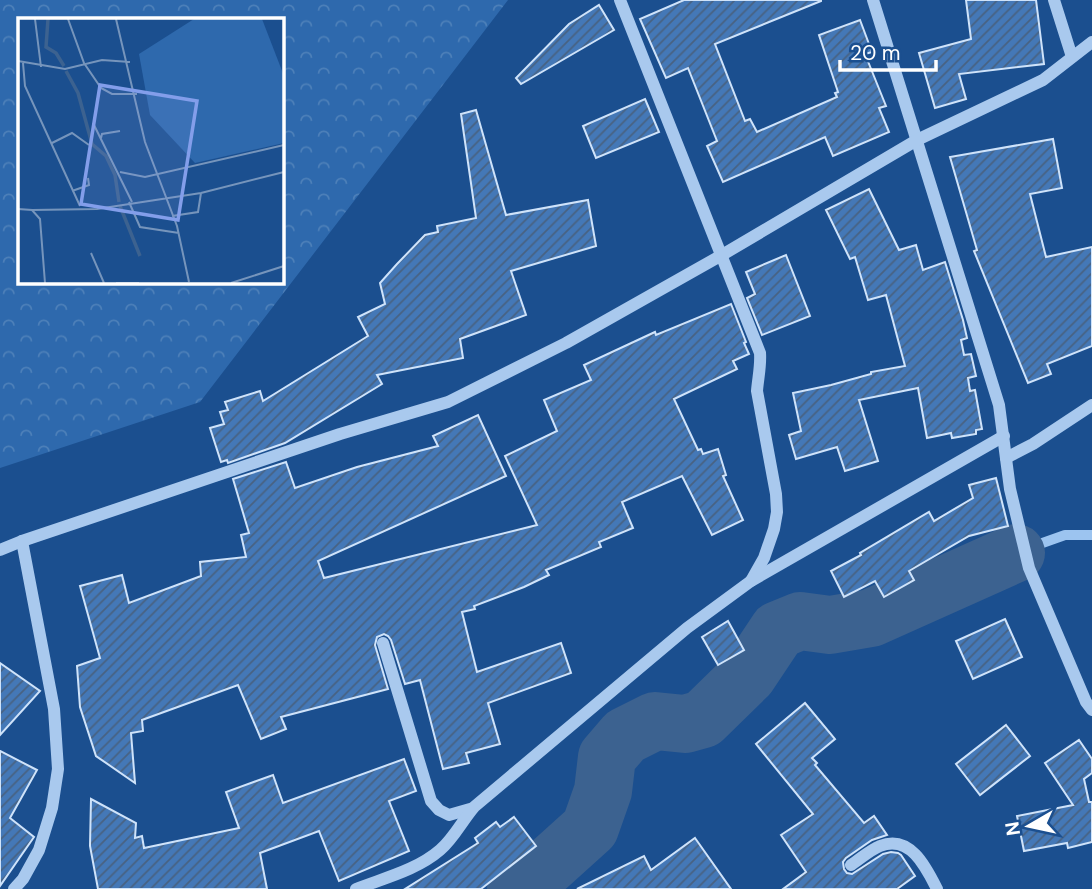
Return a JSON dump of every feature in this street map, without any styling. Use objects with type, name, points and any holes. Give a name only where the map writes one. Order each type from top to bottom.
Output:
[{"type":"street","points":[[620,0],[760,353],[757,391],[777,512],[764,558],[751,581]]},
{"type":"street","points":[[873,0],[999,405],[1010,489],[1029,568],[1086,702],[1092,710]]},
{"type":"street","points":[[1054,0],[1072,57]]},
{"type":"street","points":[[0,550],[340,434],[448,402],[566,343],[722,255],[917,139],[1043,80],[1092,42]]},
{"type":"street","points":[[1006,458],[1033,444],[1092,405]]},
{"type":"street","points":[[356,889],[417,865],[440,850],[474,807],[687,628],[751,581],[1004,436]]},
{"type":"street","points":[[14,889],[23,879],[39,850],[52,808],[58,769],[54,709],[22,541]]},
{"type":"street","points":[[383,643],[431,801],[439,810],[449,815],[474,807]]},
{"type":"street","points":[[851,865],[880,846],[894,843],[910,848],[927,868],[937,889]]},
{"type":"green space","points":[[0,0],[508,0],[200,402],[0,468]]},
{"type":"building","points":[[684,0],[821,0],[715,44],[745,121],[750,119],[757,132],[837,97],[835,93],[838,92],[819,35],[860,20],[872,52],[865,54],[886,106],[879,108],[889,132],[833,156],[825,137],[723,182],[707,146],[717,141],[688,68],[666,78],[640,19]]},
{"type":"building","points":[[966,0],[1036,0],[1044,64],[959,74],[966,99],[935,108],[919,53],[971,39]]},
{"type":"building","points":[[599,5],[614,30],[521,84],[516,78],[569,24]]},
{"type":"building","points":[[645,99],[659,132],[596,158],[583,126]]},
{"type":"building","points":[[476,110],[506,215],[588,200],[596,246],[511,271],[526,315],[460,339],[463,358],[377,375],[382,384],[285,443],[228,463],[227,460],[221,462],[210,428],[224,424],[220,412],[228,410],[225,402],[260,391],[263,401],[368,336],[358,317],[385,304],[380,283],[397,264],[425,235],[438,232],[437,226],[476,218],[461,114]]},
{"type":"building","points":[[1053,139],[1062,188],[1030,194],[1046,257],[1092,247],[1092,346],[1047,364],[1051,374],[1028,383],[974,251],[977,250],[950,157]]},
{"type":"building","points":[[869,189],[899,250],[916,245],[923,270],[945,262],[967,338],[961,340],[964,355],[971,354],[976,376],[968,378],[970,391],[975,390],[982,429],[976,430],[976,434],[952,438],[951,433],[927,438],[918,388],[859,400],[878,461],[845,471],[837,447],[796,459],[789,435],[801,431],[793,393],[831,385],[871,372],[905,366],[886,295],[868,300],[855,257],[850,259],[826,210]]},
{"type":"building","points":[[786,255],[810,316],[762,335],[747,298],[755,294],[746,272]]},
{"type":"building","points":[[731,304],[749,354],[733,361],[737,369],[674,399],[698,450],[701,449],[703,454],[718,449],[726,475],[723,476],[743,520],[712,535],[682,476],[622,502],[633,528],[599,542],[601,547],[546,570],[549,575],[474,606],[475,609],[462,612],[477,672],[561,643],[571,673],[488,703],[500,744],[466,753],[469,763],[443,769],[420,680],[405,684],[391,640],[384,634],[377,637],[375,645],[388,689],[281,717],[286,729],[261,739],[238,685],[142,720],[143,731],[131,733],[135,783],[96,756],[80,707],[77,666],[100,658],[80,586],[122,575],[129,603],[201,576],[200,562],[246,557],[241,535],[249,533],[233,479],[286,462],[295,488],[357,467],[438,446],[433,436],[478,415],[506,476],[318,561],[324,578],[537,525],[505,456],[557,431],[544,400],[591,380],[584,365],[655,332],[656,335]]},
{"type":"building","points":[[996,478],[1008,526],[969,536],[909,571],[914,580],[884,597],[875,581],[844,597],[831,571],[929,512],[934,521],[973,498],[969,485]]},
{"type":"building","points":[[1005,619],[1022,657],[973,679],[956,641]]},
{"type":"building","points":[[728,621],[744,650],[718,665],[702,637]]},
{"type":"building","points":[[0,663],[40,691],[0,735]]},
{"type":"building","points":[[805,703],[835,739],[812,758],[817,763],[815,765],[864,823],[874,816],[887,835],[872,840],[846,858],[843,862],[844,869],[852,874],[883,854],[898,853],[915,876],[897,889],[783,889],[806,872],[781,835],[813,814],[756,744]]},
{"type":"building","points":[[1006,725],[1030,756],[980,795],[956,764]]},
{"type":"building","points":[[1079,740],[1092,759],[1092,773],[1084,779],[1089,802],[1092,802],[1092,842],[1068,848],[1067,843],[1024,851],[1017,816],[1073,805],[1045,763]]},
{"type":"building","points":[[0,751],[37,770],[10,818],[34,837],[0,886]]},
{"type":"building","points":[[404,759],[416,791],[389,801],[409,851],[339,881],[319,831],[260,853],[267,889],[98,889],[90,846],[91,799],[136,823],[135,838],[142,836],[144,848],[239,828],[226,792],[273,775],[283,803]]},
{"type":"building","points":[[514,817],[536,846],[481,889],[405,889],[478,843],[475,838],[496,822],[500,827]]},
{"type":"building","points":[[695,838],[731,889],[577,889],[644,856],[651,870]]},
{"type":"waterway","points":[[1034,546],[1065,535],[1092,535]]},
{"type":"waterway","points":[[516,889],[539,874],[590,828],[603,791],[607,757],[625,736],[655,721],[685,724],[703,719],[748,675],[778,630],[800,621],[830,625],[871,618],[1016,553]]}]
